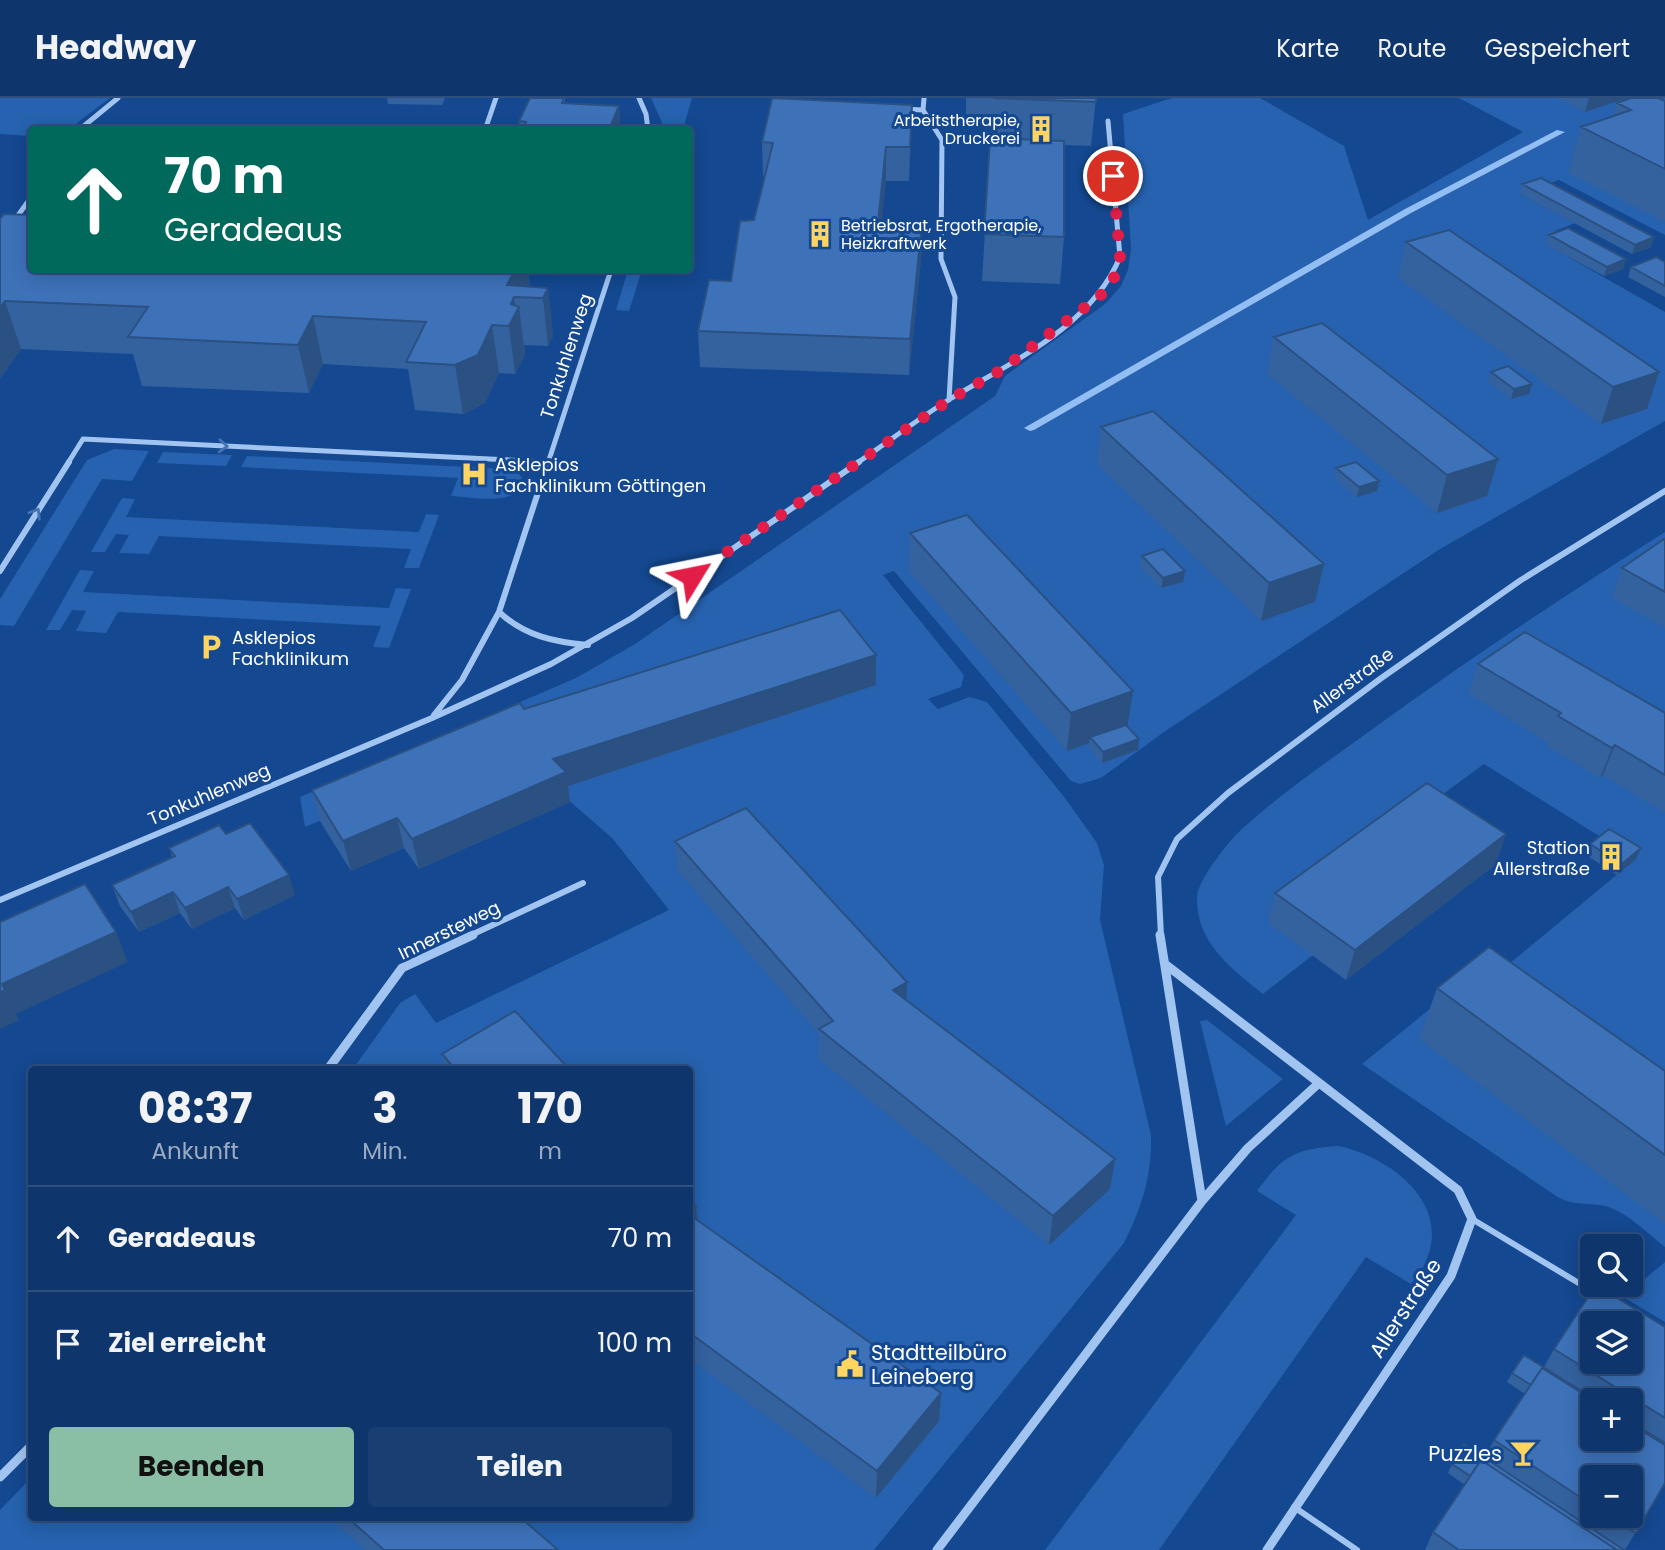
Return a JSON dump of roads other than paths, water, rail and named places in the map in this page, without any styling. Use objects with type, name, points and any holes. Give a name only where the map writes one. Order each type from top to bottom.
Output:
[{"type":"street","points":[[84,126],[118,98]]},
{"type":"street","points":[[486,126],[496,98]]},
{"type":"street","points":[[639,98],[648,126]]},
{"type":"street","points":[[924,98],[923,110],[942,140],[941,258],[955,297],[949,400]]},
{"type":"street","points":[[897,109],[923,110]]},
{"type":"street","name":"Tonkuhlenweg","points":[[0,900],[432,718],[589,645],[949,400],[1001,370],[1089,306],[1115,276],[1120,257],[1108,121]]},
{"type":"street","points":[[7,230],[28,201]]},
{"type":"street","name":"Tonkuhlenweg","points":[[432,718],[462,680],[499,612],[610,273]]},
{"type":"street","points":[[0,570],[83,439],[548,462]]},
{"type":"street","name":"Allerstraße","points":[[1202,1201],[1158,926],[1158,877],[1177,839],[1228,793],[1380,679],[1521,580],[1665,491]]},
{"type":"street","points":[[499,612],[524,633],[562,643],[589,645]]},
{"type":"street","name":"Innersteweg","points":[[330,1066],[402,968],[583,883]]},
{"type":"street","points":[[1165,964],[1458,1190],[1472,1219]]},
{"type":"street","points":[[937,1550],[1202,1201],[1248,1148],[1320,1083]]},
{"type":"street","name":"Allerstraße","points":[[1267,1550],[1451,1276],[1472,1219]]},
{"type":"street","points":[[0,1477],[28,1450]]},
{"type":"lane","points":[[1472,1219],[1609,1302]]},
{"type":"lane","points":[[1294,1507],[1357,1550]]},
{"type":"waterway","points":[[1030,428],[1408,211],[1560,132]]},
{"type":"place","name":"Arbeitstherapie, Druckerei","points":[[1041,129]]},
{"type":"place","name":"Betriebsrat, Ergotherapie, Heizkraftwerk","points":[[820,234]]},
{"type":"place","name":"Asklepios Fachklinikum Göttingen","points":[[474,474]]},
{"type":"place","name":"Asklepios Fachklinikum","points":[[211,647]]},
{"type":"place","name":"Station Allerstraße","points":[[1611,857]]},
{"type":"place","name":"Stadtteilbüro Leineberg","points":[[850,1364]]},
{"type":"place","name":"Puzzles","points":[[1523,1453]]}]
